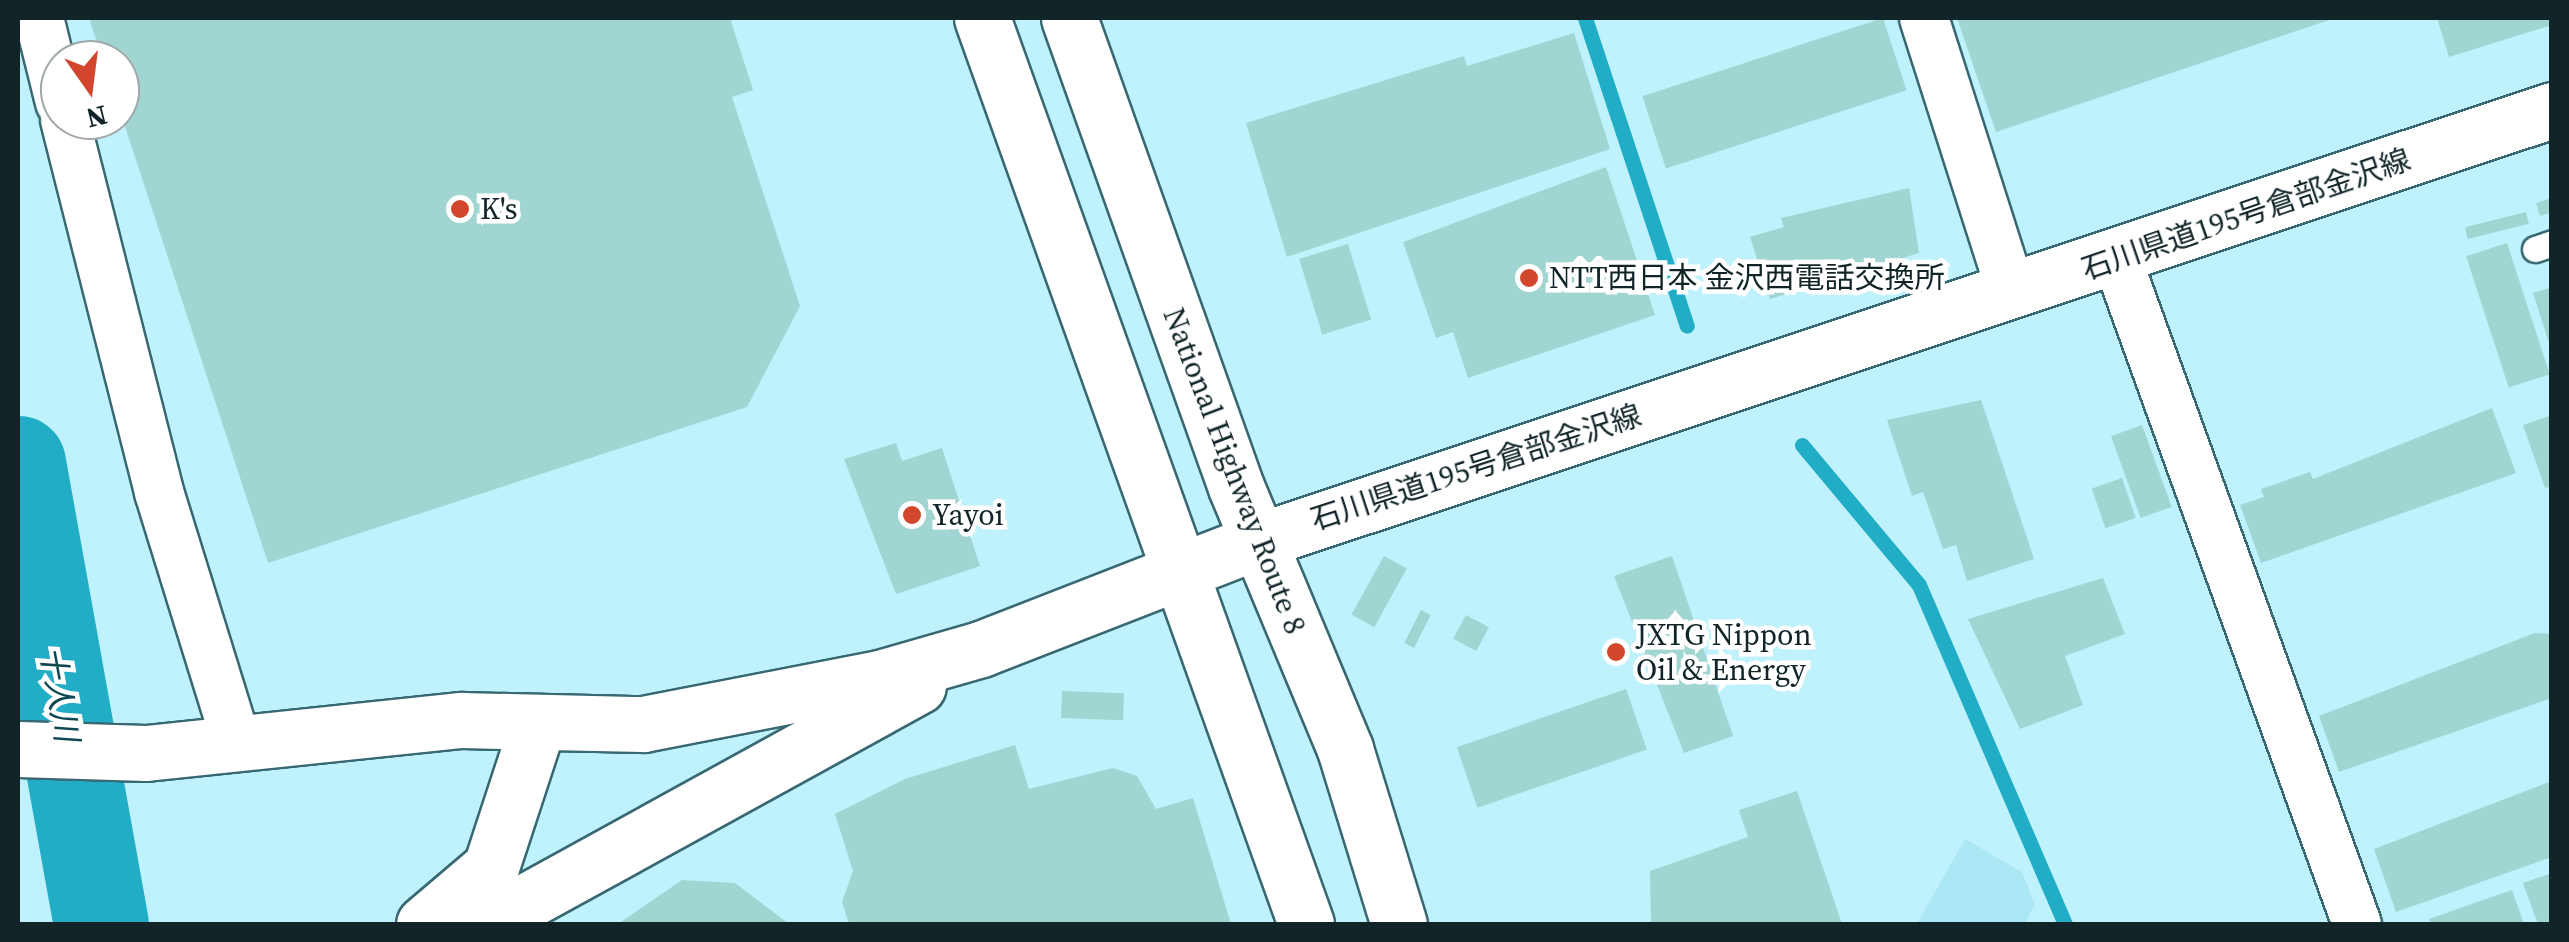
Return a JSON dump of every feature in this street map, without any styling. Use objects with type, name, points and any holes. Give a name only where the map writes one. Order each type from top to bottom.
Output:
[{"type":"main road","points":[[982,18],[1306,924]]},
{"type":"main road","name":"National Highway Route 8","points":[[1069,18],[1258,541],[1345,749],[1399,924]]},
{"type":"main road","name":"石川県道195号倉部金沢線","points":[[18,749],[146,753],[383,724],[642,724],[741,709],[981,649],[1258,541],[2117,259],[2552,110]]},
{"type":"main road","points":[[485,924],[981,649]]},
{"type":"main road","points":[[424,924],[491,868],[538,723]]},
{"type":"street","points":[[1924,18],[2012,293]]},
{"type":"street","points":[[69,140],[159,492],[237,744]]},
{"type":"street","points":[[2117,259],[2357,924]]},
{"type":"shaded area","points":[[1965,839],[2022,872],[2035,905],[2024,924],[1918,922]]},
{"type":"building","name":"K's","points":[[89,18],[730,18],[753,90],[732,97],[800,306],[747,407],[268,563],[129,140],[140,140],[140,40],[96,40]]},
{"type":"building","points":[[1883,18],[1906,90],[1666,168],[1642,96]]},
{"type":"building","points":[[1957,18],[2335,18],[1996,132]]},
{"type":"building","points":[[2437,18],[2552,18],[2552,25],[2449,57]]},
{"type":"building","points":[[1574,33],[1610,149],[1287,257],[1246,123],[1464,56],[1467,66]]},
{"type":"building","name":"NTT西日本 金沢西電話交換所","points":[[1606,167],[1655,315],[1468,378],[1453,332],[1436,338],[1403,242]]},
{"type":"building","points":[[1909,188],[1919,253],[1770,299],[1750,237],[1784,227],[1781,218]]},
{"type":"building","points":[[2552,198],[2552,212],[2540,216],[2536,203]]},
{"type":"building","points":[[2526,212],[2529,224],[2468,239],[2465,227]]},
{"type":"building","points":[[2507,243],[2550,374],[2509,388],[2466,256]]},
{"type":"building","points":[[1348,244],[1371,320],[1322,334],[1299,259]]},
{"type":"building","points":[[2552,287],[2552,349],[2551,349],[2533,293]]},
{"type":"building","points":[[1981,400],[2034,559],[1967,581],[1956,545],[1943,549],[1923,492],[1912,496],[1887,420]]},
{"type":"building","points":[[2492,408],[2516,473],[2261,563],[2240,505],[2264,497],[2261,489],[2310,472],[2313,479]]},
{"type":"building","points":[[2552,415],[2552,486],[2545,488],[2523,425]]},
{"type":"building","points":[[2142,425],[2172,507],[2141,518],[2111,436]]},
{"type":"building","points":[[896,443],[902,461],[942,448],[980,566],[896,594],[844,459]]},
{"type":"building","points":[[2122,478],[2136,518],[2105,528],[2092,488]]},
{"type":"building","points":[[1384,556],[1407,569],[1374,627],[1352,615]]},
{"type":"building","points":[[1672,556],[1733,736],[1684,753],[1614,576]]},
{"type":"building","points":[[2103,578],[2125,634],[2065,656],[2083,705],[2020,729],[1968,619]]},
{"type":"building","points":[[1421,610],[1431,615],[1414,648],[1404,643]]},
{"type":"building","points":[[1466,615],[1489,627],[1476,651],[1453,639]]},
{"type":"building","points":[[2535,633],[2552,634],[2552,698],[2339,772],[2319,716]]},
{"type":"building","points":[[1626,689],[1647,750],[1478,808],[1457,747]]},
{"type":"building","points":[[1062,691],[1124,693],[1123,720],[1061,718]]},
{"type":"building","points":[[1015,745],[1029,789],[1113,768],[1137,776],[1156,809],[1193,798],[1231,924],[849,924],[842,902],[853,871],[835,814],[905,779]]},
{"type":"building","points":[[2552,781],[2552,857],[2396,912],[2374,849]]},
{"type":"building","points":[[1797,791],[1842,924],[1651,924],[1650,871],[1748,837],[1739,810]]},
{"type":"building","points":[[2552,873],[2552,924],[2538,924],[2523,883]]},
{"type":"building","points":[[682,880],[735,883],[789,924],[618,924]]},
{"type":"building","points":[[2512,890],[2524,924],[2431,924],[2429,919]]},
{"type":"waterway","points":[[1585,18],[1687,326]]},
{"type":"waterway","points":[[1802,445],[1919,585],[2065,924]]},
{"type":"waterway","name":"十人川","points":[[18,463],[101,924]]},
{"type":"place","name":"K's","points":[[460,209]]},
{"type":"place","name":"NTT西日本 金沢西電話交換所","points":[[1529,278]]},
{"type":"place","name":"Yayoi","points":[[912,515]]},
{"type":"place","name":"JXTG Nippon Oil & Energy","points":[[1616,652]]}]
